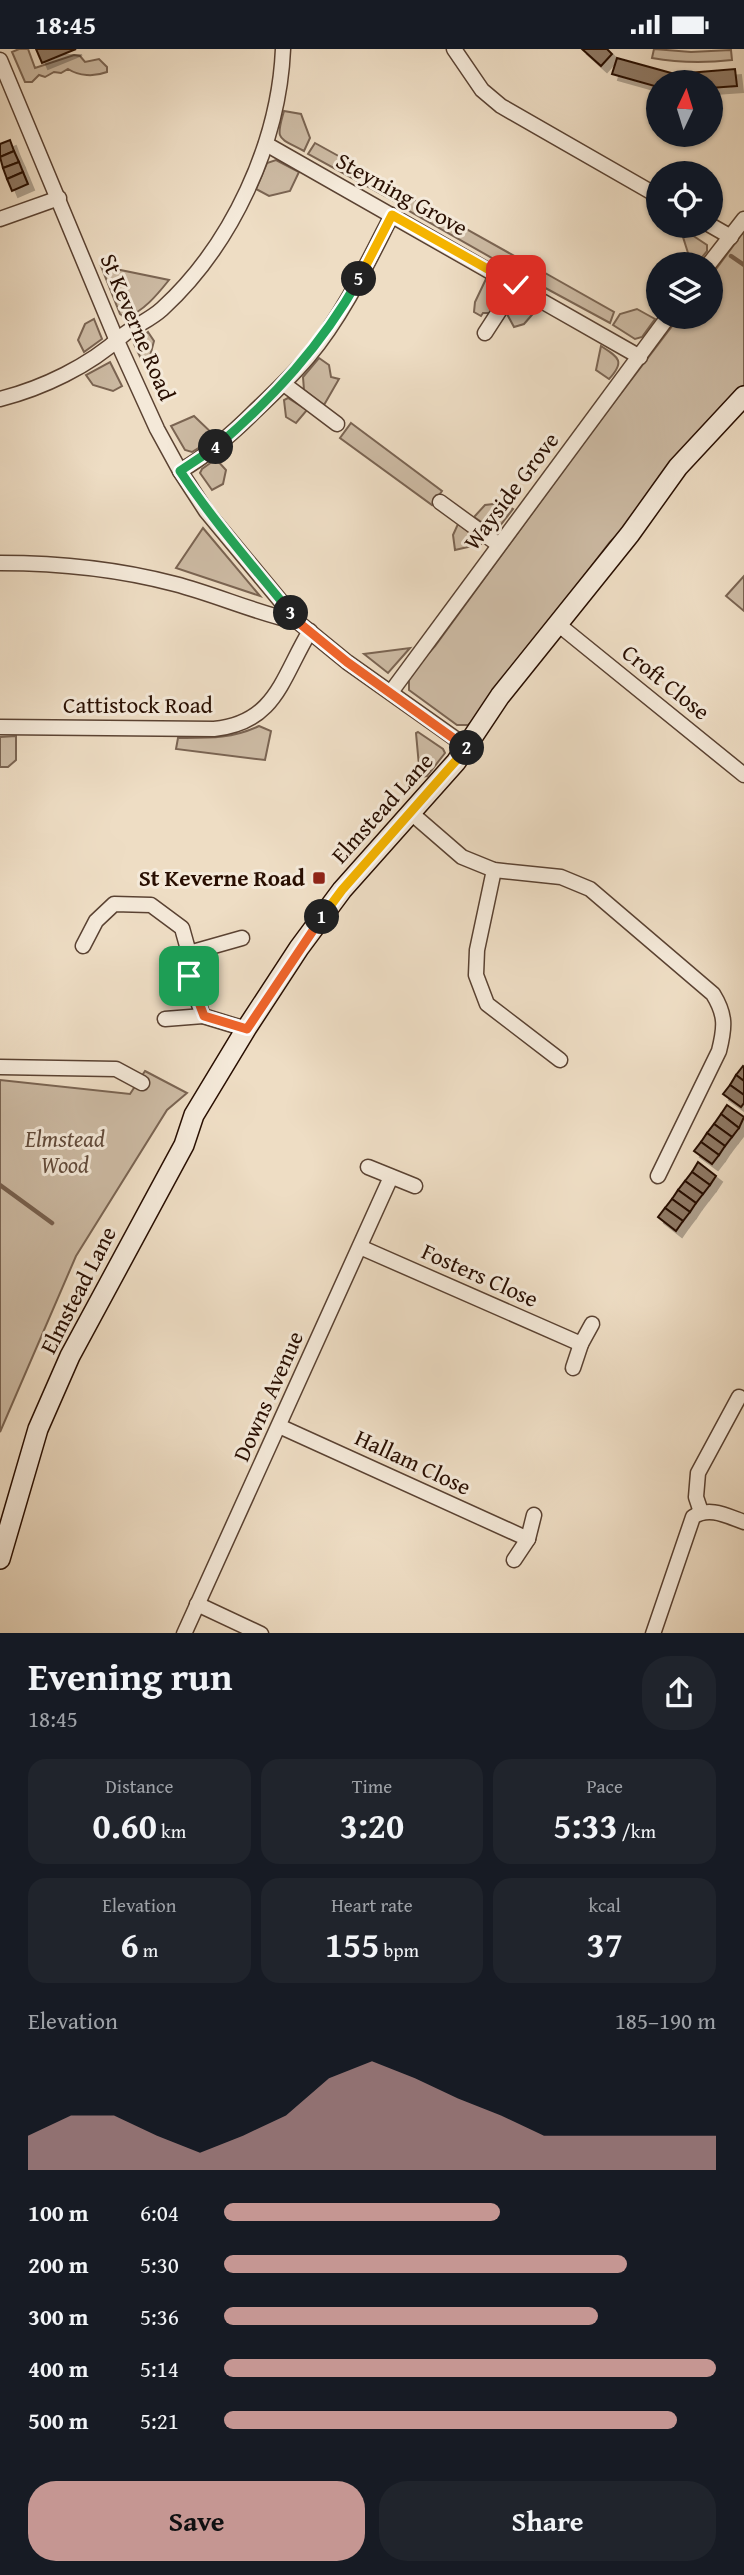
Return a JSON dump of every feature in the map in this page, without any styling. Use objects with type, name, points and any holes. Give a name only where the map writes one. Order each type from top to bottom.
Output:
[{"type":"street","points":[[0,399],[41,386],[104,351],[160,310],[191,278],[223,233],[245,193],[265,144],[277,100],[283,49]]},
{"type":"street","points":[[454,49],[482,90],[501,106],[646,189]]},
{"type":"street","name":"St Keverne Road","points":[[0,60],[6,93],[59,198],[117,341],[157,429],[206,511],[304,626],[347,662],[467,747]]},
{"type":"street","name":"Steyning Grove","points":[[265,144],[640,357]]},
{"type":"street","points":[[0,219],[59,198]]},
{"type":"street","points":[[180,471],[215,448],[284,384],[309,355],[342,309],[392,215]]},
{"type":"street","points":[[719,252],[744,219]]},
{"type":"street","points":[[723,232],[731,237]]},
{"type":"street","points":[[485,333],[516,285]]},
{"type":"street","name":"Wayside Grove","points":[[391,692],[659,329]]},
{"type":"street","points":[[284,384],[337,424]]},
{"type":"street","name":"Elmstead Lane","points":[[0,1559],[34,1442],[70,1356],[184,1145],[194,1115],[247,1029],[299,948],[342,890],[467,747],[475,730],[654,503],[678,467],[744,396]]},
{"type":"street","points":[[440,502],[499,545]]},
{"type":"street","points":[[0,563],[76,566],[137,576],[175,584],[304,626]]},
{"type":"street","name":"Croft Close","points":[[559,625],[744,775]]},
{"type":"street","name":"Cattistock Road","points":[[0,727],[214,729],[235,726],[249,720],[268,705],[304,626]]},
{"type":"street","points":[[410,812],[463,857],[494,870],[561,877],[590,889],[713,994],[722,1009],[724,1032],[719,1051],[658,1177]]},
{"type":"street","points":[[494,870],[477,950],[476,975],[487,1004],[560,1060]]},
{"type":"street","points":[[83,946],[96,921],[114,904],[151,905],[182,928],[189,953],[189,976],[204,1016]]},
{"type":"street","points":[[189,953],[242,938]]},
{"type":"street","points":[[165,1019],[204,1016],[247,1029]]},
{"type":"street","points":[[0,1067],[116,1069],[142,1083]]},
{"type":"street","points":[[368,1167],[415,1186]]},
{"type":"street","name":"Downs Avenue","points":[[184,1633],[391,1177]]},
{"type":"street","name":"Fosters Close","points":[[360,1247],[581,1344]]},
{"type":"street","points":[[573,1368],[581,1344],[592,1324]]},
{"type":"street","points":[[701,1512],[696,1497],[698,1473],[739,1397]]},
{"type":"street","name":"Hallam Close","points":[[279,1426],[528,1539]]},
{"type":"street","points":[[653,1633],[693,1517],[701,1512],[717,1512],[744,1522]]},
{"type":"street","points":[[514,1560],[528,1539],[534,1515]]},
{"type":"street","points":[[197,1604],[261,1633]]},
{"type":"green space","points":[[28,49],[35,68],[74,55],[80,56],[85,62],[99,59],[107,67],[107,72],[87,75],[68,69],[45,77],[39,75],[32,82],[25,82],[12,52]]},
{"type":"green space","points":[[654,49],[691,52],[731,50],[732,60],[662,60],[652,58]]},
{"type":"green space","points":[[284,111],[301,114],[310,138],[304,151],[281,137]]},
{"type":"green space","points":[[315,143],[398,189],[394,201],[308,154]]},
{"type":"green space","points":[[276,160],[299,172],[290,191],[269,196],[256,189],[267,163]]},
{"type":"green space","points":[[402,193],[527,263],[522,273],[397,204]]},
{"type":"green space","points":[[744,231],[744,385],[635,518],[610,542],[474,720],[468,725],[457,725],[409,690],[409,675],[435,646],[670,329],[723,329],[723,260]]},
{"type":"green space","points":[[683,238],[696,238],[707,245],[706,252],[688,252]]},
{"type":"green space","points":[[531,265],[614,312],[610,323],[525,277]]},
{"type":"green space","points":[[101,266],[169,280],[144,307],[125,318],[120,314]]},
{"type":"green space","points":[[486,279],[499,286],[500,297],[491,313],[483,313],[481,316],[474,312],[475,302]]},
{"type":"green space","points":[[523,300],[538,308],[524,324],[514,327],[507,314],[513,304]]},
{"type":"green space","points":[[637,309],[646,314],[648,329],[642,337],[635,339],[613,325],[620,314]]},
{"type":"green space","points":[[94,319],[102,339],[84,352],[78,340],[85,324]]},
{"type":"green space","points":[[148,332],[154,341],[149,360],[143,363],[134,344]]},
{"type":"green space","points":[[601,346],[618,360],[617,368],[609,379],[596,370]]},
{"type":"green space","points":[[319,358],[329,365],[331,377],[339,379],[324,405],[304,390],[303,377]]},
{"type":"green space","points":[[110,362],[122,386],[113,391],[93,385],[86,375]]},
{"type":"green space","points":[[288,398],[307,410],[296,423],[286,417],[284,400]]},
{"type":"green space","points":[[194,416],[216,437],[192,452],[185,450],[171,426]]},
{"type":"green space","points":[[351,423],[442,491],[432,505],[340,438]]},
{"type":"green space","points":[[216,459],[226,470],[223,484],[212,490],[200,473]]},
{"type":"green space","points":[[502,503],[513,509],[499,527],[489,527],[474,517],[485,505]]},
{"type":"green space","points":[[458,524],[480,540],[481,544],[455,550],[453,535]]},
{"type":"green space","points":[[203,528],[260,596],[176,568]]},
{"type":"green space","points":[[744,576],[744,611],[726,596]]},
{"type":"green space","points":[[410,648],[388,673],[364,654]]},
{"type":"green space","points":[[259,726],[271,731],[265,760],[176,749],[178,738],[229,736]]},
{"type":"green space","points":[[416,733],[445,753],[427,776],[420,777]]},
{"type":"green space","points":[[16,736],[16,760],[8,767],[0,767],[0,737]]},
{"type":"green space","name":"Elmstead Wood","points":[[145,1071],[187,1093],[167,1110],[76,1256],[0,1432],[0,1080],[130,1094]]},
{"type":"building","points":[[36,49],[76,49],[42,63]]},
{"type":"building","points":[[582,49],[607,49],[612,54],[601,66]]},
{"type":"building","points":[[617,58],[660,70],[646,70],[646,84],[612,74]]},
{"type":"building","points":[[735,69],[737,86],[723,87],[723,70]]},
{"type":"building","points":[[10,140],[14,151],[0,157],[0,144]]},
{"type":"building","points":[[14,151],[19,162],[3,168],[0,157]]},
{"type":"building","points":[[19,162],[23,172],[7,179],[3,168]]},
{"type":"building","points":[[23,172],[28,184],[12,191],[7,179]]},
{"type":"building","points":[[744,1067],[744,1081],[736,1075]]},
{"type":"building","points":[[736,1075],[744,1081],[744,1095],[730,1085]]},
{"type":"building","points":[[730,1085],[744,1095],[741,1107],[723,1094]]},
{"type":"building","points":[[727,1105],[744,1117],[739,1128],[721,1114]]},
{"type":"building","points":[[721,1114],[739,1128],[732,1137],[714,1124]]},
{"type":"building","points":[[714,1124],[732,1137],[725,1146],[707,1133]]},
{"type":"building","points":[[707,1133],[725,1146],[719,1155],[701,1142]]},
{"type":"building","points":[[701,1142],[719,1155],[712,1164],[694,1151]]},
{"type":"building","points":[[698,1162],[716,1176],[710,1185],[692,1172]]},
{"type":"building","points":[[692,1172],[710,1185],[703,1194],[685,1181]]},
{"type":"building","points":[[685,1181],[703,1194],[696,1203],[678,1190]]},
{"type":"building","points":[[678,1190],[696,1203],[690,1212],[672,1199]]},
{"type":"building","points":[[672,1199],[690,1212],[683,1221],[665,1208]]},
{"type":"building","points":[[665,1208],[683,1221],[676,1231],[658,1217]]},
{"type":"waterway","points":[[731,256],[744,265]]},
{"type":"waterway","points":[[0,1185],[52,1223]]},
{"type":"place","name":"St Keverne Road","points":[[319,878]]},
{"type":"route","points":[[189,976],[204,1016],[247,1029],[299,948],[342,890],[467,747],[347,662],[298,622],[206,511],[180,471],[215,448],[236,430],[284,384],[309,355],[342,309],[392,215],[516,285]]}]
